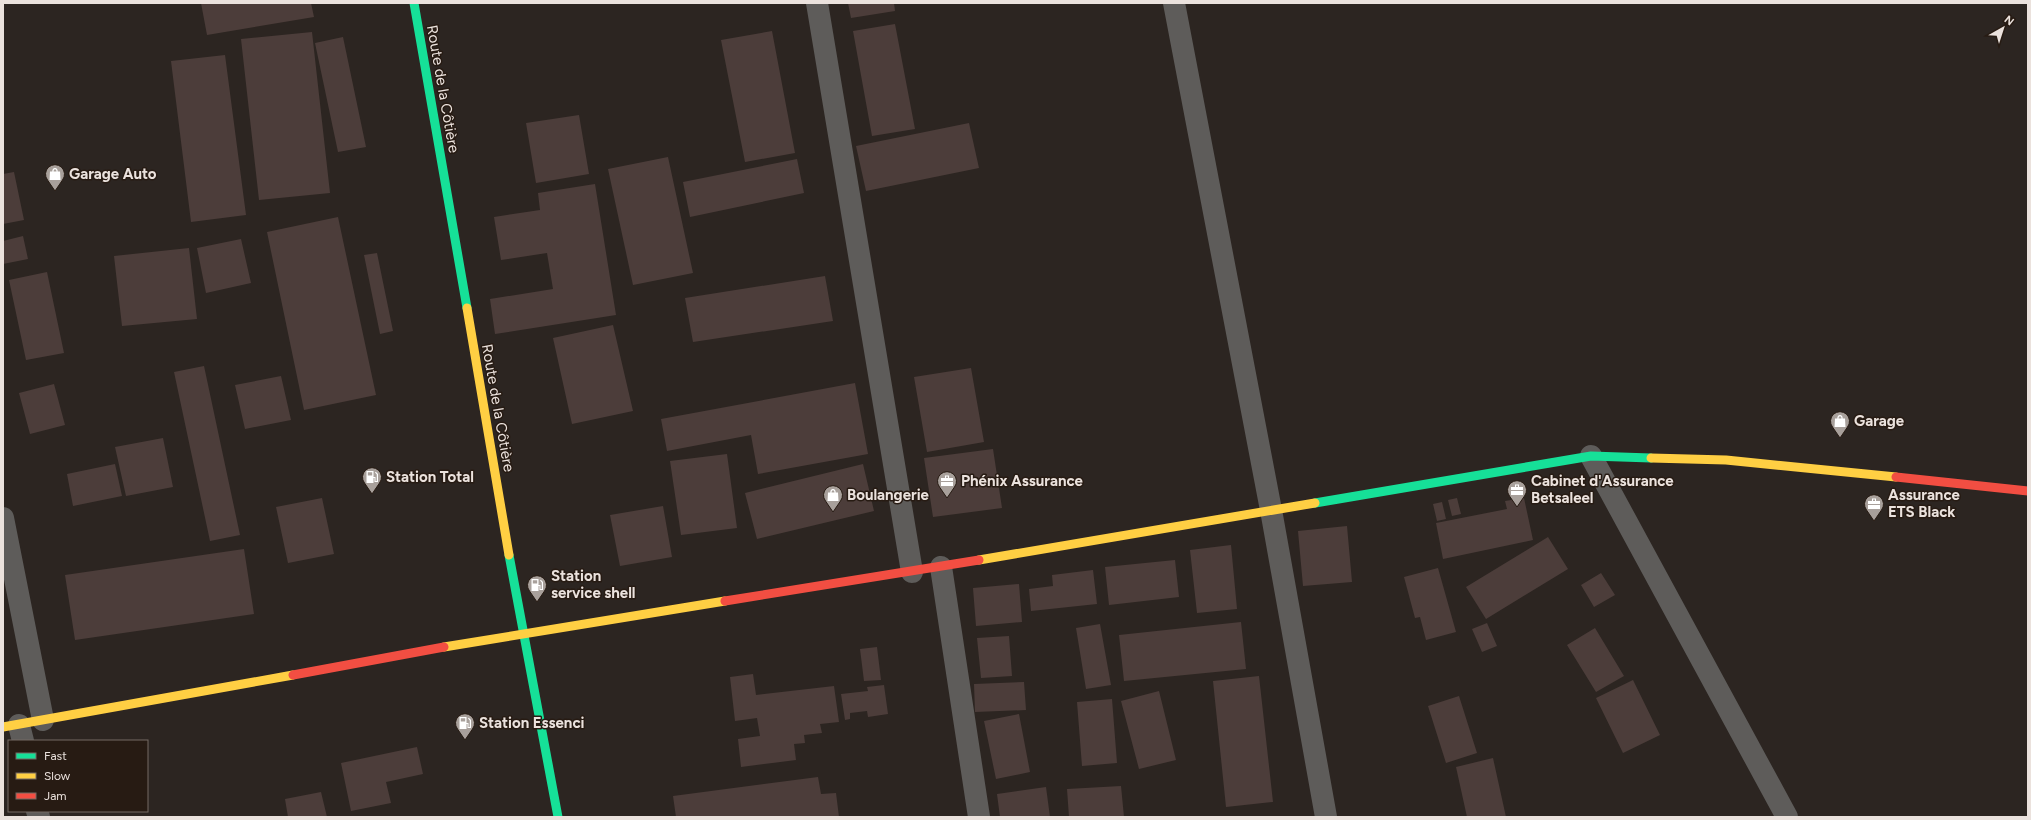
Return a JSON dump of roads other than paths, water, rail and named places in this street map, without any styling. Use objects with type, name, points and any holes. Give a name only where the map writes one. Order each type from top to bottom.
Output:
[{"type":"street","name":"Route de la Côtière","points":[[414,3],[523,633],[558,817]]},
{"type":"street","points":[[817,3],[912,572]]},
{"type":"street","points":[[1174,3],[1271,510],[1326,817]]},
{"type":"street","points":[[1591,456],[1787,817]]},
{"type":"street","points":[[15,731],[43,720],[523,633],[912,572],[1591,456],[1726,460],[2028,491]]},
{"type":"street","points":[[3,518],[43,720]]},
{"type":"street","points":[[941,567],[978,817]]},
{"type":"place","name":"Garage Auto","points":[[55,191]]},
{"type":"place","name":"Garage","points":[[1840,438]]},
{"type":"place","name":"Station Total","points":[[372,494]]},
{"type":"place","name":"Phénix Assurance","points":[[947,498]]},
{"type":"place","name":"Cabinet d'Assurance Betsaleel","points":[[1517,507]]},
{"type":"place","name":"Boulangerie","points":[[833,512]]},
{"type":"place","name":"Assurance ETS Black","points":[[1874,521]]},
{"type":"place","name":"Station service shell","points":[[537,602]]},
{"type":"place","name":"Station Essenci","points":[[465,740]]}]
